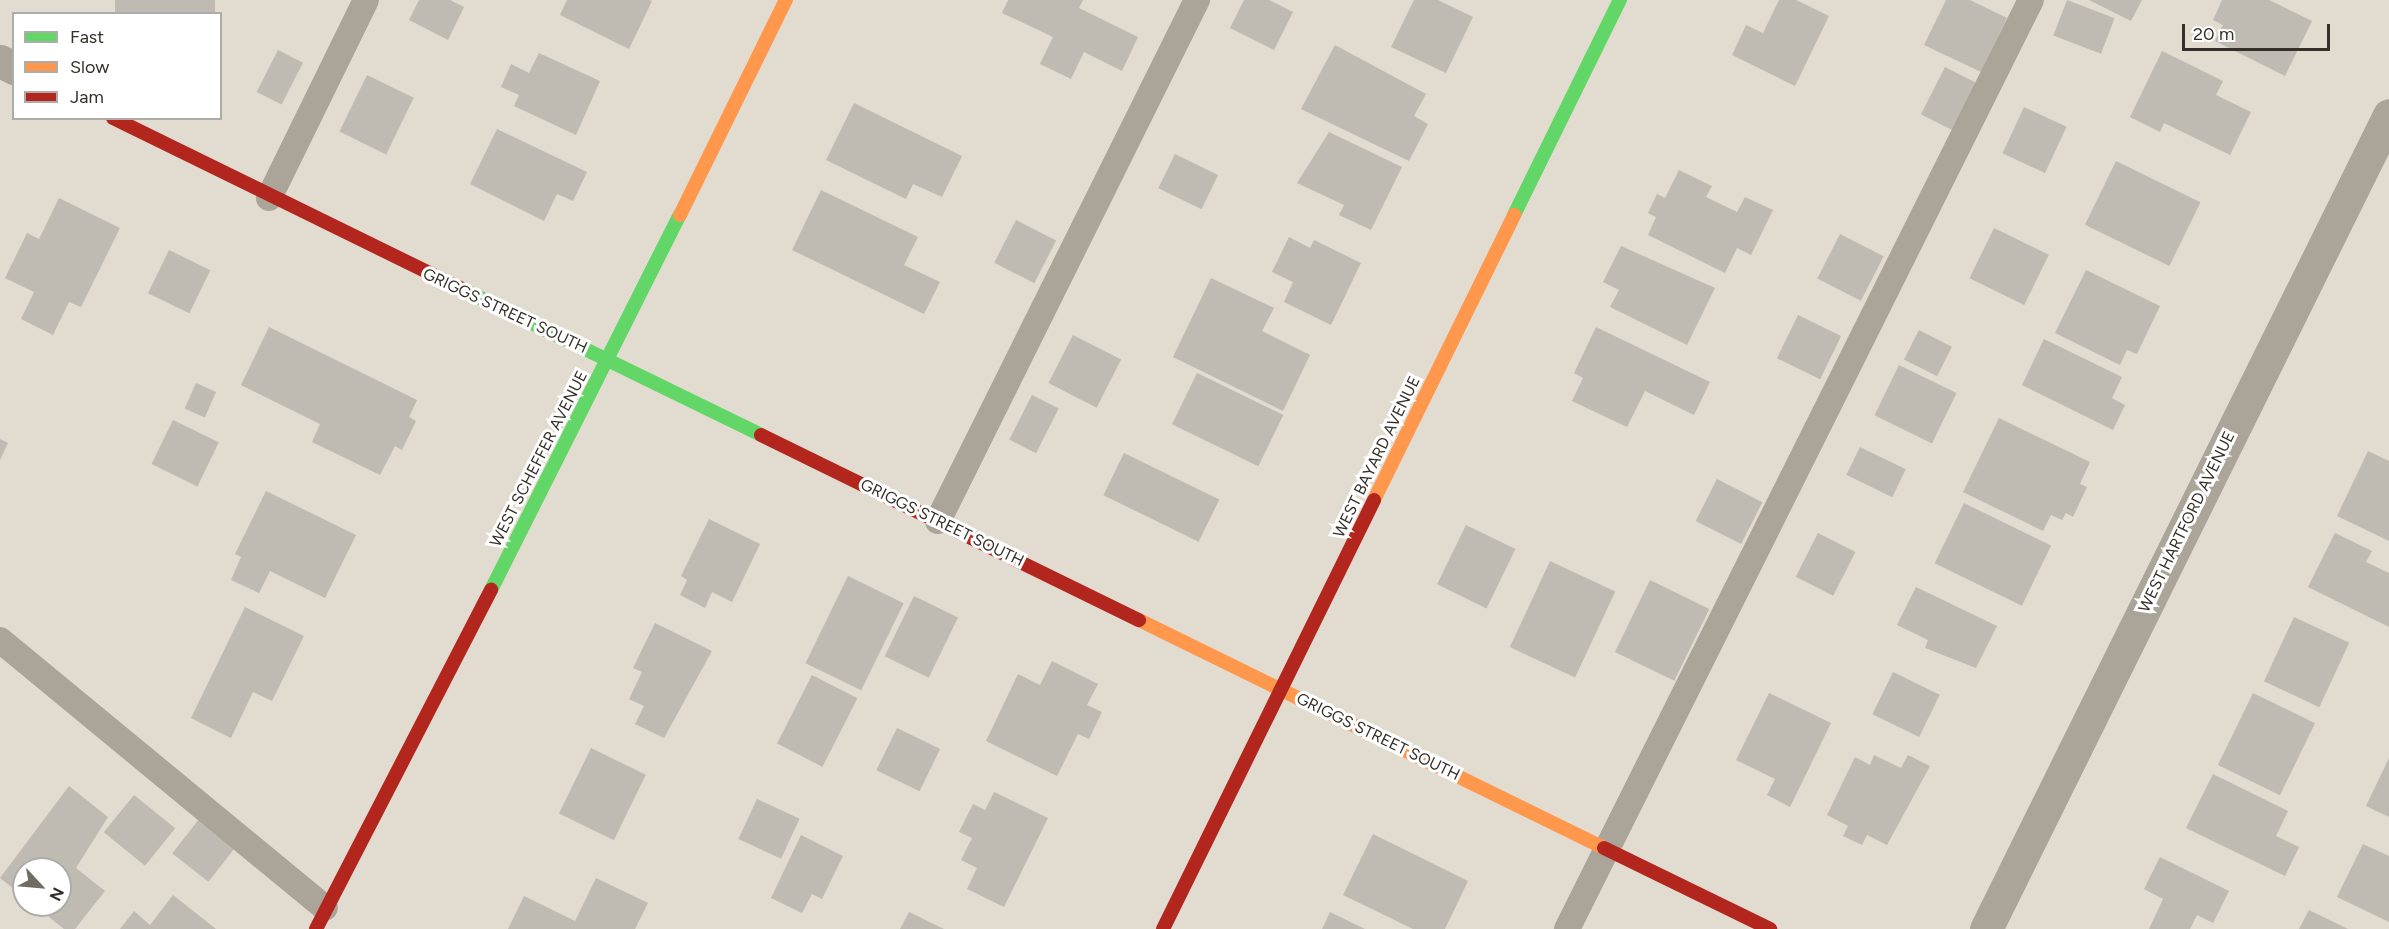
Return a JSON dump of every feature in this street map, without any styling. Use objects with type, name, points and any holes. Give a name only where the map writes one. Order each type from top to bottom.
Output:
[{"type":"street","name":"WEST SCHEFFER AVENUE","points":[[321,918],[609,360],[786,0]]},
{"type":"street","name":"WEST BAYARD AVENUE","points":[[1163,929],[1620,0]]},
{"type":"street","name":"WEST HARTFORD AVENUE","points":[[1986,929],[2389,115]]},
{"type":"street","name":"GRIGGS STREET SOUTH","points":[[117,120],[269,198],[609,360],[1770,929]]},
{"type":"lane","points":[[269,198],[366,0]]},
{"type":"lane","points":[[938,521],[1197,0]]},
{"type":"lane","points":[[1567,929],[2031,0]]},
{"type":"lane","points":[[0,640],[321,918]]},
{"type":"building","points":[[115,0],[215,0],[215,12],[115,12]]},
{"type":"building","points":[[419,0],[450,0],[464,7],[448,40],[409,20]]},
{"type":"building","points":[[567,0],[652,1],[629,49],[560,15]]},
{"type":"building","points":[[1008,0],[1083,0],[1079,8],[1138,37],[1122,71],[1084,52],[1071,79],[1040,64],[1053,37],[1002,13]]},
{"type":"building","points":[[1244,0],[1269,0],[1293,12],[1274,50],[1230,28]]},
{"type":"building","points":[[1414,0],[1438,0],[1473,17],[1446,73],[1391,47]]},
{"type":"building","points":[[1779,0],[1796,0],[1829,16],[1795,86],[1732,55],[1746,25],[1763,33]]},
{"type":"building","points":[[1946,0],[1970,0],[2007,18],[1981,72],[1924,45]]},
{"type":"building","points":[[2067,0],[2115,18],[2101,54],[2053,35]]},
{"type":"building","points":[[2089,0],[2142,0],[2131,21]]},
{"type":"building","points":[[2222,0],[2269,0],[2312,21],[2285,76],[2215,41],[2223,25],[2213,20]]},
{"type":"building","points":[[1335,45],[1426,94],[1414,116],[1428,124],[1409,161],[1301,109]]},
{"type":"building","points":[[278,50],[303,63],[282,105],[257,92]]},
{"type":"building","points":[[2162,51],[2223,81],[2216,95],[2251,112],[2230,155],[2164,123],[2160,132],[2130,117]]},
{"type":"building","points":[[539,53],[600,81],[576,135],[514,106],[519,95],[501,87],[511,64],[529,73]]},
{"type":"building","points":[[1945,67],[1977,83],[1953,131],[1921,114]]},
{"type":"building","points":[[367,75],[414,98],[386,154],[339,132]]},
{"type":"building","points":[[854,103],[962,156],[942,197],[913,184],[906,199],[826,160]]},
{"type":"building","points":[[2024,107],[2067,127],[2045,173],[2002,153]]},
{"type":"building","points":[[497,129],[587,172],[573,201],[557,194],[544,221],[470,184]]},
{"type":"building","points":[[1329,132],[1402,167],[1371,230],[1339,215],[1344,205],[1297,183]]},
{"type":"building","points":[[1175,154],[1218,175],[1201,209],[1158,188]]},
{"type":"building","points":[[2116,161],[2200,202],[2169,266],[2085,225]]},
{"type":"building","points":[[1679,170],[1712,186],[1706,197],[1737,212],[1745,197],[1773,210],[1751,255],[1737,248],[1725,273],[1648,235],[1656,217],[1648,213],[1657,194],[1665,198]]},
{"type":"building","points":[[821,190],[918,237],[904,265],[940,282],[924,314],[792,250]]},
{"type":"building","points":[[59,198],[120,228],[81,307],[69,302],[53,335],[21,319],[34,292],[5,278],[27,233],[39,239]]},
{"type":"building","points":[[1016,220],[1056,240],[1034,283],[994,263]]},
{"type":"building","points":[[1994,228],[2049,255],[2024,305],[1969,278]]},
{"type":"building","points":[[1840,234],[1884,256],[1861,301],[1817,279]]},
{"type":"building","points":[[1289,237],[1310,248],[1314,240],[1361,263],[1331,325],[1284,302],[1293,282],[1272,272]]},
{"type":"building","points":[[1621,246],[1715,288],[1687,345],[1610,307],[1619,290],[1603,282]]},
{"type":"building","points":[[169,250],[210,270],[189,313],[148,293]]},
{"type":"building","points":[[2086,270],[2160,306],[2137,354],[2127,350],[2120,365],[2055,333]]},
{"type":"building","points":[[1211,278],[1274,308],[1262,331],[1310,355],[1283,411],[1173,357]]},
{"type":"building","points":[[1798,315],[1841,336],[1820,379],[1777,358]]},
{"type":"building","points":[[269,327],[417,400],[409,417],[416,421],[402,450],[395,446],[380,475],[312,442],[320,424],[241,385]]},
{"type":"building","points":[[1596,327],[1710,382],[1694,415],[1645,391],[1627,427],[1572,401],[1583,378],[1574,373]]},
{"type":"building","points":[[1919,330],[1952,347],[1937,376],[1904,359]]},
{"type":"building","points":[[1073,335],[1121,360],[1097,408],[1048,383]]},
{"type":"building","points":[[2044,339],[2122,377],[2112,398],[2125,405],[2113,430],[2022,385]]},
{"type":"building","points":[[1899,365],[1957,393],[1932,443],[1874,415]]},
{"type":"building","points":[[1197,373],[1283,415],[1258,466],[1172,424]]},
{"type":"building","points":[[196,383],[216,392],[205,418],[185,409]]},
{"type":"building","points":[[1032,395],[1059,409],[1036,453],[1009,440]]},
{"type":"building","points":[[1999,418],[2090,462],[2080,484],[2087,487],[2073,517],[2066,513],[2062,520],[2051,515],[2043,531],[1963,492]]},
{"type":"building","points":[[173,420],[219,442],[197,486],[152,464]]},
{"type":"building","points":[[0,439],[8,443],[0,460]]},
{"type":"building","points":[[1860,447],[1906,469],[1892,497],[1846,475]]},
{"type":"building","points":[[2368,451],[2389,461],[2389,541],[2337,516]]},
{"type":"building","points":[[1124,453],[1219,499],[1199,542],[1103,495]]},
{"type":"building","points":[[1717,479],[1762,502],[1741,544],[1696,521]]},
{"type":"building","points":[[266,491],[356,535],[325,598],[270,571],[259,593],[231,580],[241,557],[235,554]]},
{"type":"building","points":[[1964,503],[2051,546],[2022,606],[1935,563]]},
{"type":"building","points":[[709,519],[760,544],[732,602],[712,592],[705,608],[680,595],[687,580],[681,576]]},
{"type":"building","points":[[1466,525],[1515,549],[1487,608],[1437,584]]},
{"type":"building","points":[[1818,533],[1855,552],[1833,596],[1796,577]]},
{"type":"building","points":[[2335,533],[2372,551],[2366,562],[2389,573],[2389,627],[2308,587]]},
{"type":"building","points":[[1550,561],[1615,591],[1575,678],[1510,647]]},
{"type":"building","points":[[848,576],[904,603],[861,690],[805,663]]},
{"type":"building","points":[[1650,580],[1709,609],[1674,681],[1615,652]]},
{"type":"building","points":[[1916,587],[1997,626],[1976,668],[1925,648],[1928,640],[1897,625]]},
{"type":"building","points":[[914,596],[958,617],[929,678],[885,656]]},
{"type":"building","points":[[245,607],[304,636],[272,701],[253,692],[231,738],[191,718]]},
{"type":"building","points":[[2294,617],[2349,643],[2319,707],[2264,681]]},
{"type":"building","points":[[655,623],[712,651],[664,738],[635,724],[644,706],[629,699],[642,672],[633,668]]},
{"type":"building","points":[[1052,661],[1098,684],[1087,705],[1102,712],[1089,739],[1078,734],[1057,776],[986,741],[1018,674],[1040,685]]},
{"type":"building","points":[[1893,672],[1940,695],[1919,737],[1872,714]]},
{"type":"building","points":[[812,675],[857,698],[822,767],[777,744]]},
{"type":"building","points":[[1769,693],[1831,723],[1790,807],[1767,795],[1775,779],[1736,760]]},
{"type":"building","points":[[2253,693],[2315,723],[2280,795],[2218,765]]},
{"type":"building","points":[[897,728],[940,749],[920,791],[876,770]]},
{"type":"building","points":[[591,748],[646,775],[614,840],[559,814]]},
{"type":"building","points":[[1874,755],[1901,768],[1908,755],[1930,766],[1887,845],[1867,835],[1862,845],[1843,836],[1848,826],[1827,815],[1855,757],[1870,765]]},
{"type":"building","points":[[2389,758],[2389,817],[2366,806]]},
{"type":"building","points":[[2213,774],[2288,811],[2276,836],[2299,847],[2285,876],[2186,828]]},
{"type":"building","points":[[69,786],[108,817],[76,868],[105,891],[75,929],[64,929],[49,917],[72,917],[72,857],[16,857]]},
{"type":"building","points":[[994,792],[1048,818],[1004,907],[967,889],[977,868],[961,860],[972,838],[959,832],[973,804],[985,810]]},
{"type":"building","points":[[134,795],[175,828],[145,866],[104,832]]},
{"type":"building","points":[[757,799],[800,819],[781,859],[738,839]]},
{"type":"building","points":[[203,814],[239,842],[208,882],[172,853]]},
{"type":"building","points":[[1373,834],[1468,881],[1445,929],[1413,929],[1343,895]]},
{"type":"building","points":[[801,835],[843,856],[822,899],[812,894],[802,913],[771,898]]},
{"type":"building","points":[[2363,844],[2389,856],[2389,922],[2337,897]]},
{"type":"building","points":[[2160,857],[2229,891],[2213,923],[2197,915],[2190,929],[2149,929],[2163,899],[2144,889]]},
{"type":"building","points":[[12,862],[12,888],[0,878]]},
{"type":"building","points":[[596,878],[648,903],[635,929],[508,929],[524,896],[575,921]]},
{"type":"building","points":[[173,895],[216,929],[120,929],[134,911],[150,925]]},
{"type":"building","points":[[2309,910],[2348,929],[2299,929]]},
{"type":"building","points":[[909,912],[944,929],[900,929]]},
{"type":"building","points":[[1330,912],[1365,929],[1322,929]]},
{"type":"traffic: fast","points":[[1514,215],[1620,0]]},
{"type":"traffic: fast","points":[[491,590],[680,215]]},
{"type":"traffic: fast","points":[[462,289],[761,435]]},
{"type":"traffic: slow","points":[[680,215],[786,0]]},
{"type":"traffic: slow","points":[[1374,500],[1514,215]]},
{"type":"traffic: slow","points":[[1139,620],[1604,848]]},
{"type":"traffic: jam","points":[[117,120],[462,289]]},
{"type":"traffic: jam","points":[[761,435],[1139,620]]},
{"type":"traffic: jam","points":[[1163,929],[1374,500]]},
{"type":"traffic: jam","points":[[316,929],[491,590]]},
{"type":"traffic: jam","points":[[1604,848],[1770,929]]}]
